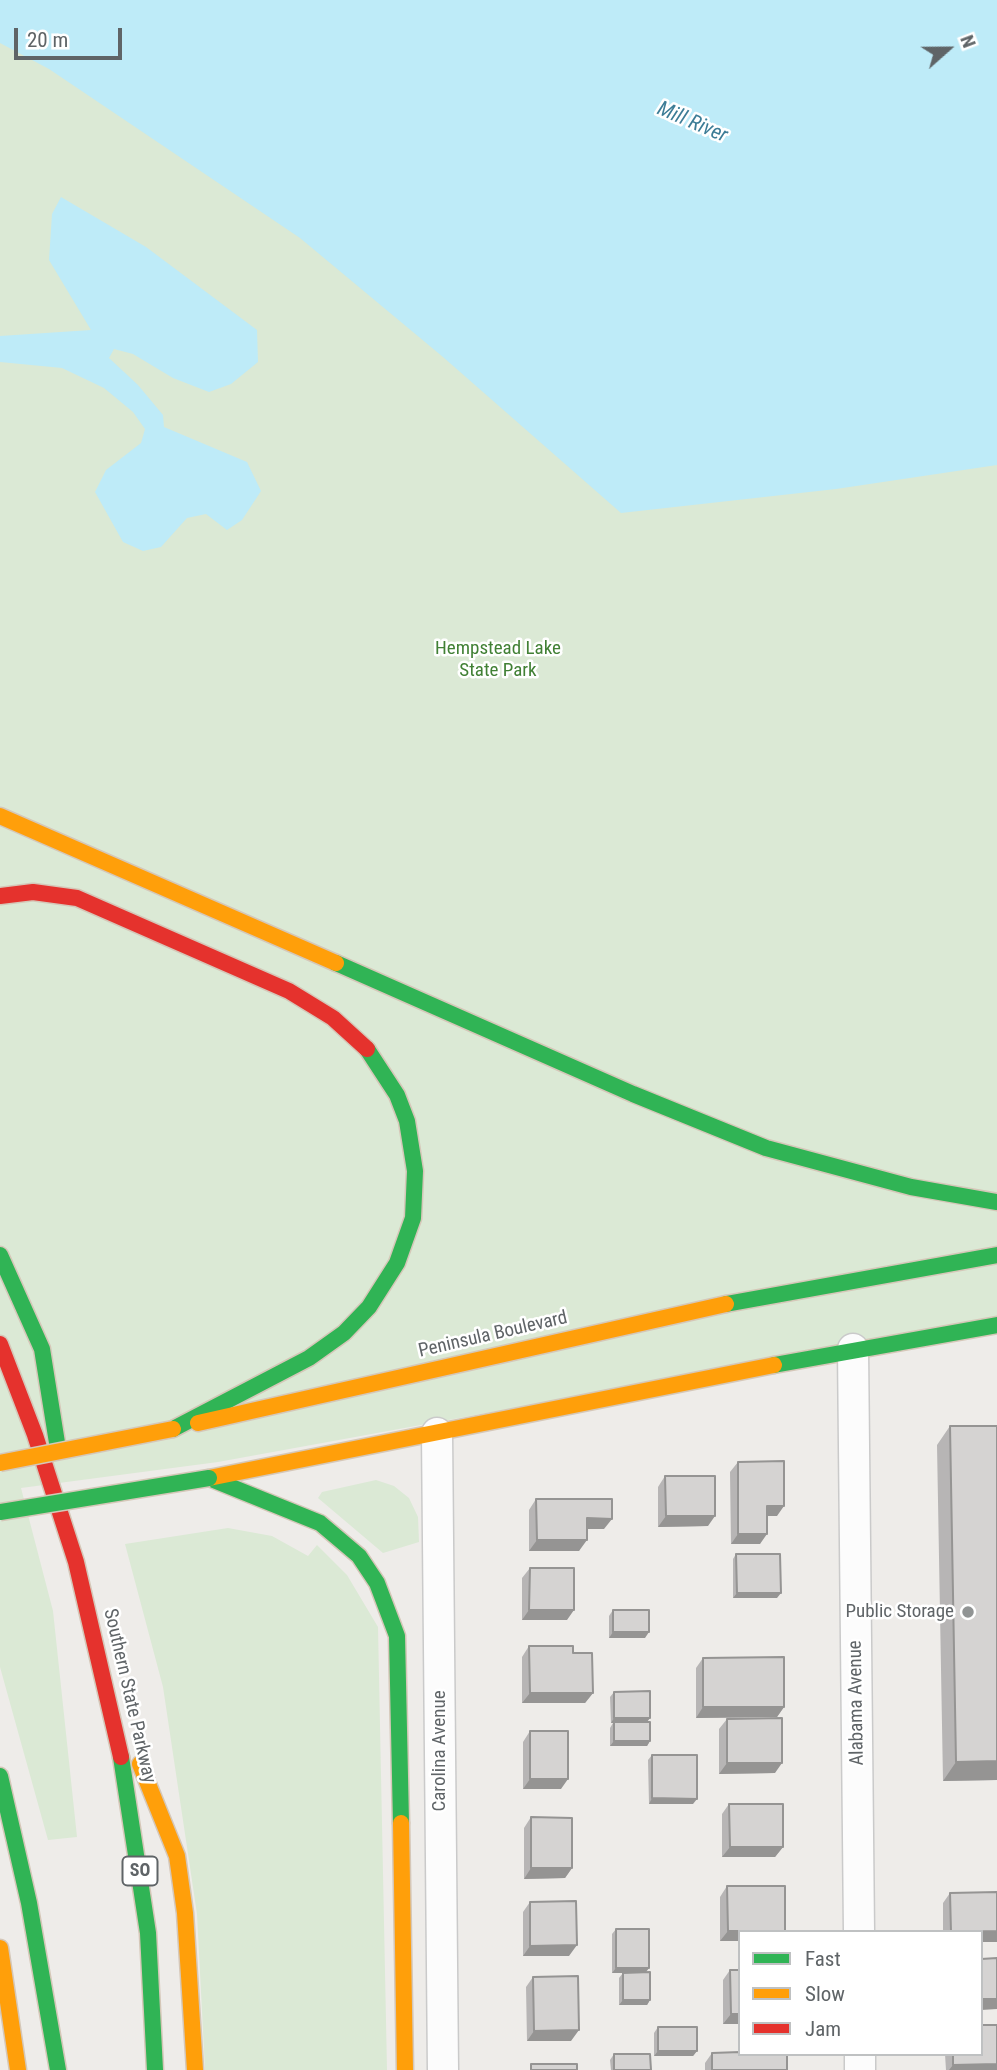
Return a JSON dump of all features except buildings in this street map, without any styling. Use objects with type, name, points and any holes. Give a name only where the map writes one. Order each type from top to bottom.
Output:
[{"type":"main road","points":[[0,816],[634,1094],[756,1144],[814,1163],[911,1187],[997,1202]]},
{"type":"main road","points":[[0,897],[33,892],[77,898],[289,991],[333,1018],[369,1051],[397,1095],[407,1121],[415,1171],[413,1218],[397,1263],[369,1307],[350,1327],[309,1358],[173,1429]]},
{"type":"main road","points":[[0,1255],[42,1349],[76,1562]]},
{"type":"main road","name":"Peninsula Boulevard","points":[[0,1463],[173,1429],[722,1305],[997,1255]]},
{"type":"main road","points":[[0,1512],[209,1478],[853,1349],[997,1325]]},
{"type":"main road","name":"Southern State Parkway","points":[[0,1345],[36,1435],[76,1562],[104,1674],[130,1799],[148,1933],[155,2070]]},
{"type":"main road","points":[[209,1478],[320,1523],[359,1556],[377,1583],[388,1608],[397,1636],[405,2070]]},
{"type":"main road","points":[[104,1674],[177,1856],[185,1913],[195,2070]]},
{"type":"main road","points":[[0,1776],[29,1903],[58,2070]]},
{"type":"main road","points":[[0,1948],[18,2070]]},
{"type":"street","name":"Alabama Avenue","points":[[853,1349],[859,1930]]},
{"type":"street","name":"Carolina Avenue","points":[[437,1433],[443,2070]]},
{"type":"green space","name":"Hempstead Lake State Park","points":[[0,0],[997,0],[997,1320],[218,1462],[21,1488],[53,1611],[77,1837],[48,1840],[0,1667]]},
{"type":"green space","points":[[376,1480],[394,1486],[409,1498],[418,1517],[419,1542],[383,1553],[318,1498],[322,1492]]},
{"type":"green space","points":[[228,1528],[272,1536],[308,1556],[317,1545],[347,1575],[378,1627],[387,2070],[205,2070],[197,1914],[163,1687],[125,1544]]},
{"type":"water","name":"Mill River","points":[[0,0],[997,0],[997,465],[836,489],[621,513],[443,357],[300,238],[49,69],[0,43]]},
{"type":"water","points":[[61,197],[146,247],[257,330],[258,362],[231,384],[209,392],[173,378],[133,354],[114,349],[109,358],[138,385],[163,415],[164,427],[247,462],[261,491],[242,520],[227,530],[206,514],[187,518],[161,547],[143,551],[123,542],[95,492],[106,470],[141,443],[145,429],[133,412],[104,388],[62,368],[0,362],[0,336],[91,330],[49,260],[52,214]]},
{"type":"traffic: fast","points":[[336,963],[633,1094],[766,1148],[911,1187],[997,1202]]},
{"type":"traffic: fast","points":[[173,1429],[309,1358],[344,1333],[369,1307],[397,1263],[413,1218],[415,1171],[407,1121],[397,1095],[367,1049]]},
{"type":"traffic: fast","points":[[0,1255],[42,1349],[58,1449]]},
{"type":"traffic: fast","points":[[726,1304],[997,1255]]},
{"type":"traffic: fast","points":[[774,1365],[997,1325]]},
{"type":"traffic: fast","points":[[209,1478],[320,1523],[359,1556],[377,1583],[397,1636],[401,1823]]},
{"type":"traffic: fast","points":[[0,1512],[209,1478]]},
{"type":"traffic: fast","points":[[121,1757],[148,1933],[155,2070]]},
{"type":"traffic: fast","points":[[0,1776],[29,1903],[58,2070]]},
{"type":"traffic: slow","points":[[0,816],[336,963]]},
{"type":"traffic: slow","points":[[198,1423],[726,1304]]},
{"type":"traffic: slow","points":[[209,1478],[774,1365]]},
{"type":"traffic: slow","points":[[0,1463],[173,1429]]},
{"type":"traffic: slow","points":[[140,1764],[177,1856],[185,1913],[195,2070]]},
{"type":"traffic: slow","points":[[401,1823],[405,2070]]},
{"type":"traffic: slow","points":[[0,1948],[18,2070]]},
{"type":"traffic: jam","points":[[0,896],[33,892],[77,898],[289,991],[333,1018],[367,1049]]},
{"type":"traffic: jam","points":[[0,1344],[35,1435],[76,1562],[121,1757]]},
{"type":"place","name":"Public Storage","points":[[968,1612]]}]
